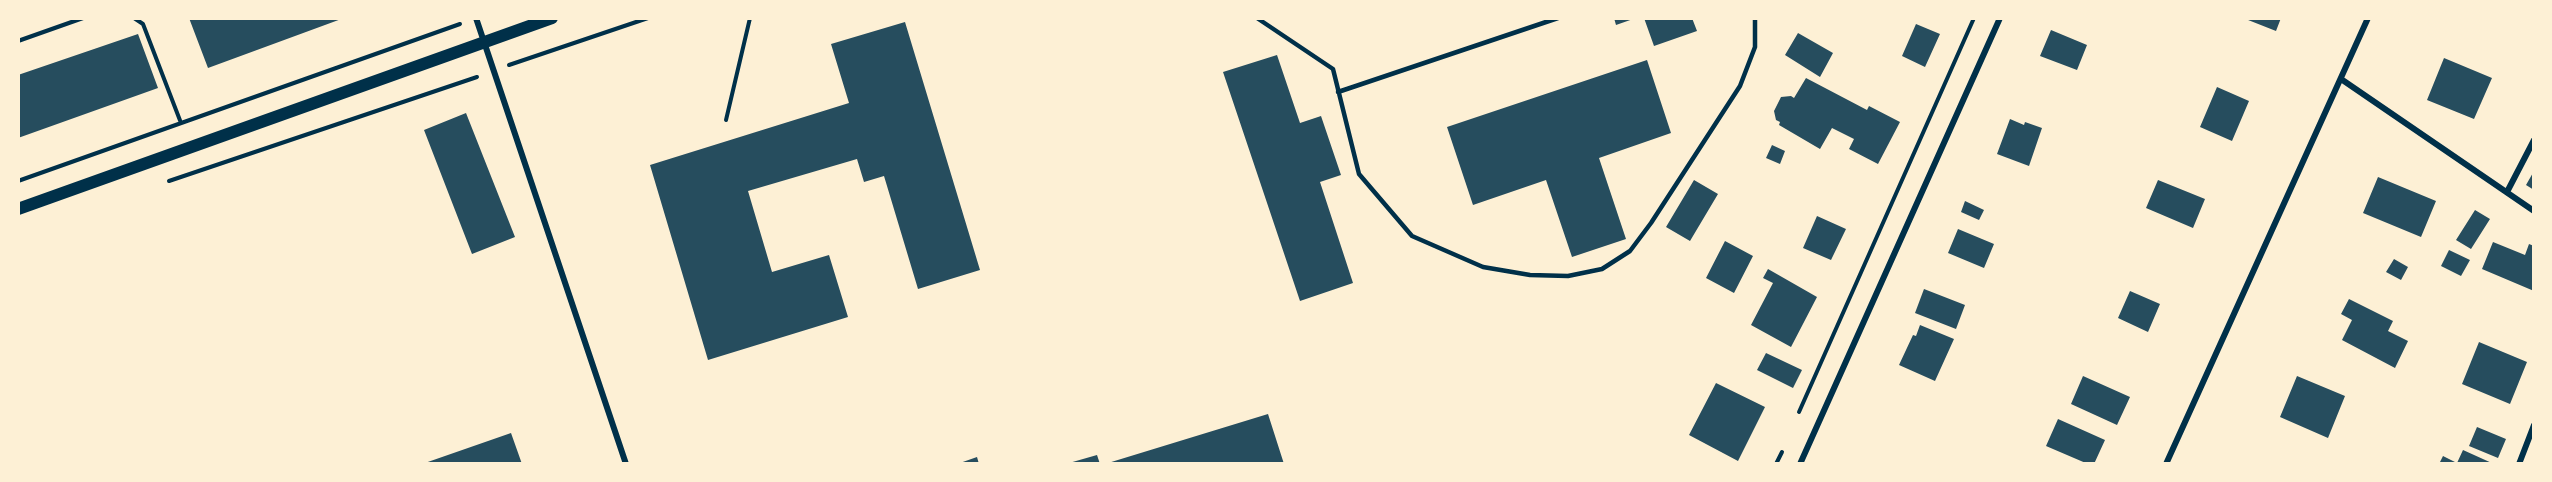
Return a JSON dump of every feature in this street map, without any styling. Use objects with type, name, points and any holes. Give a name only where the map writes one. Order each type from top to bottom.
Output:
[{"type":"main road","points":[[18,209],[552,18]]},
{"type":"street","points":[[476,18],[626,464]]},
{"type":"street","points":[[1800,464],[2000,18]]},
{"type":"street","points":[[2166,464],[2368,18]]},
{"type":"street","points":[[2341,79],[2534,211]]},
{"type":"street","points":[[2507,192],[2534,140]]},
{"type":"street","points":[[2519,464],[2534,425]]},
{"type":"lane","points":[[18,41],[83,18]]},
{"type":"lane","points":[[1257,18],[1333,69],[1359,174],[1412,236],[1483,267],[1530,275],[1579,274],[1602,269],[1630,250],[1651,223],[1740,86],[1755,47],[1755,18]]},
{"type":"lane","points":[[1338,92],[1558,18]]},
{"type":"path","points":[[134,18],[143,24],[181,123]]},
{"type":"path","points":[[18,180],[476,18]]},
{"type":"path","points":[[165,183],[648,18]]},
{"type":"path","points":[[726,120],[750,18]]},
{"type":"path","points":[[1796,420],[1974,18]]},
{"type":"path","points":[[1776,464],[1786,442]]},
{"type":"building","points":[[189,18],[344,18],[208,68]]},
{"type":"building","points":[[1614,18],[1636,18],[1616,25]]},
{"type":"building","points":[[1644,18],[1692,18],[1697,31],[1654,46]]},
{"type":"building","points":[[2243,18],[2281,18],[2276,31]]},
{"type":"building","points":[[905,22],[980,270],[918,289],[884,176],[864,182],[857,159],[748,191],[772,272],[829,255],[848,317],[708,360],[650,165],[849,103],[831,44]]},
{"type":"building","points":[[1916,24],[1940,34],[1925,67],[1902,56]]},
{"type":"building","points":[[2051,30],[2087,45],[2077,70],[2040,56]]},
{"type":"building","points":[[1798,33],[1833,53],[1820,77],[1785,55]]},
{"type":"building","points":[[138,34],[158,88],[18,138],[18,75]]},
{"type":"building","points":[[1277,55],[1300,123],[1321,116],[1341,175],[1320,182],[1353,283],[1300,301],[1223,72]]},
{"type":"building","points":[[2444,58],[2492,78],[2474,119],[2427,100]]},
{"type":"building","points":[[1647,60],[1671,133],[1599,158],[1626,239],[1572,257],[1546,180],[1473,205],[1447,127]]},
{"type":"building","points":[[1806,78],[1867,110],[1869,106],[1900,122],[1878,164],[1849,149],[1854,139],[1832,128],[1820,149],[1779,125],[1780,122],[1776,120],[1774,111],[1781,97],[1794,98]]},
{"type":"building","points":[[2217,87],[2249,101],[2232,141],[2200,127]]},
{"type":"building","points":[[466,113],[515,237],[472,254],[424,130]]},
{"type":"building","points":[[2010,119],[2024,125],[2025,122],[2042,128],[2029,166],[1997,154]]},
{"type":"building","points":[[1772,145],[1785,151],[1780,164],[1766,158]]},
{"type":"building","points":[[2534,171],[2534,190],[2526,185]]},
{"type":"building","points":[[2378,177],[2436,201],[2421,237],[2363,213]]},
{"type":"building","points":[[1694,180],[1718,194],[1690,241],[1666,227]]},
{"type":"building","points":[[2158,180],[2205,199],[2193,228],[2146,208]]},
{"type":"building","points":[[1965,201],[1984,210],[1979,220],[1961,212]]},
{"type":"building","points":[[2475,210],[2490,219],[2471,249],[2456,240]]},
{"type":"building","points":[[1817,216],[1846,229],[1831,260],[1803,248]]},
{"type":"building","points":[[1958,229],[1994,244],[1984,268],[1948,253]]},
{"type":"building","points":[[1725,241],[1753,256],[1734,293],[1706,278]]},
{"type":"building","points":[[2493,242],[2525,255],[2529,244],[2534,246],[2534,291],[2482,269]]},
{"type":"building","points":[[2449,250],[2470,260],[2461,276],[2441,266]]},
{"type":"building","points":[[2394,259],[2408,267],[2401,280],[2386,272]]},
{"type":"building","points":[[1768,269],[1817,297],[1791,347],[1751,325],[1773,283],[1763,278]]},
{"type":"building","points":[[1924,289],[1965,305],[1956,329],[1915,313]]},
{"type":"building","points":[[2130,291],[2160,304],[2148,332],[2118,318]]},
{"type":"building","points":[[2349,299],[2393,321],[2388,331],[2408,341],[2395,368],[2342,340],[2352,320],[2341,314]]},
{"type":"building","points":[[1920,325],[1954,339],[1935,381],[1899,365]]},
{"type":"building","points":[[2479,342],[2527,362],[2510,404],[2462,384]]},
{"type":"building","points":[[1766,353],[1802,370],[1793,388],[1757,370]]},
{"type":"building","points":[[2083,376],[2130,397],[2117,425],[2071,404]]},
{"type":"building","points":[[2297,376],[2345,396],[2328,438],[2280,417]]},
{"type":"building","points":[[1716,383],[1765,407],[1738,461],[1689,435]]},
{"type":"building","points":[[1268,414],[1284,464],[1108,464],[1108,463]]},
{"type":"building","points":[[2058,419],[2105,440],[2094,464],[2088,464],[2046,446]]},
{"type":"building","points":[[2477,427],[2506,439],[2498,458],[2469,446]]},
{"type":"building","points":[[511,433],[522,464],[422,464]]},
{"type":"building","points":[[2463,450],[2494,464],[2439,464],[2443,456],[2457,463]]},
{"type":"building","points":[[1097,455],[1100,464],[1069,463]]},
{"type":"building","points":[[977,457],[979,464],[957,464]]}]
